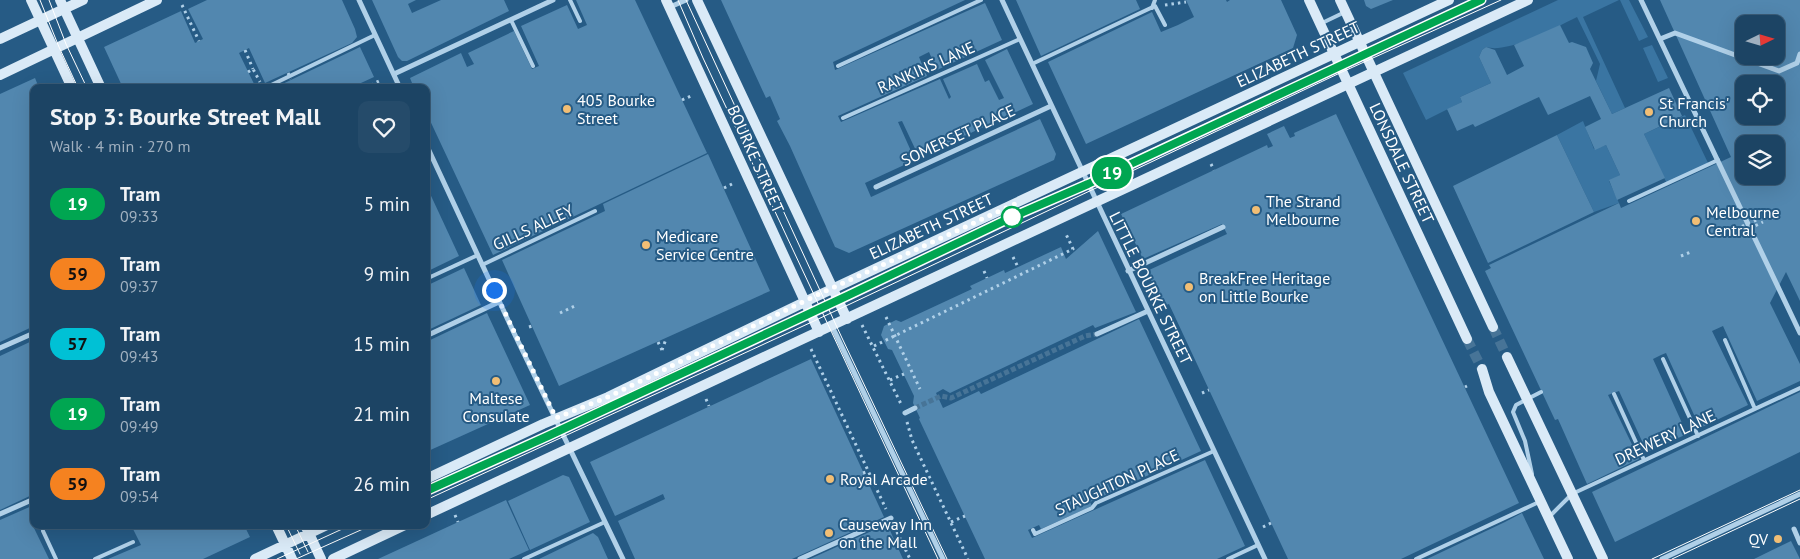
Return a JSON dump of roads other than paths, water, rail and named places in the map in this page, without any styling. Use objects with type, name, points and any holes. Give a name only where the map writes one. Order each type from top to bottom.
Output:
[{"type":"street","points":[[31,0],[70,84]]},
{"type":"street","points":[[0,39],[41,20],[62,5],[83,0]]},
{"type":"street","points":[[0,75],[157,0]]},
{"type":"street","points":[[359,0],[398,84]]},
{"type":"street","points":[[394,74],[553,0]]},
{"type":"street","points":[[668,4],[686,0]]},
{"type":"street","name":"BOURKE STREET","points":[[697,0],[847,318]]},
{"type":"street","name":"LITTLE BOURKE STREET","points":[[1002,0],[1265,559]]},
{"type":"street","name":"LONSDALE STREET","points":[[1308,0],[1468,339]]},
{"type":"street","name":"LONSDALE STREET","points":[[1340,0],[1493,327]]},
{"type":"street","name":"ELIZABETH STREET","points":[[430,477],[556,418],[608,397],[833,288],[1449,0]]},
{"type":"street","points":[[430,513],[1528,0]]},
{"type":"street","points":[[1642,0],[1800,333]]},
{"type":"street","name":"BOURKE STREET","points":[[668,4],[819,332]]},
{"type":"street","points":[[62,5],[99,84]]},
{"type":"street","points":[[1660,39],[1675,34],[1780,71],[1797,63]]},
{"type":"street","points":[[1800,54],[1797,63],[1800,69]]},
{"type":"street","name":"SOMERSET PLACE","points":[[876,186],[1051,106]]},
{"type":"street","points":[[430,153],[499,302],[623,559]]},
{"type":"street","points":[[1128,271],[1223,227]]},
{"type":"street","points":[[430,334],[499,302]]},
{"type":"street","points":[[1097,334],[1148,311]]},
{"type":"street","points":[[832,326],[942,559]]},
{"type":"street","points":[[0,348],[30,335]]},
{"type":"street","points":[[1508,356],[1603,559]]},
{"type":"street","points":[[1482,369],[1489,392],[1568,559]]},
{"type":"street","points":[[905,413],[916,408]]},
{"type":"street","points":[[1662,559],[1800,494]]},
{"type":"street","points":[[0,514],[30,501]]},
{"type":"street","points":[[800,559],[890,518]]},
{"type":"street","points":[[278,529],[292,559]]},
{"type":"street","points":[[255,559],[286,545],[307,529],[321,559]]},
{"type":"street","points":[[333,559],[397,529]]},
{"type":"street","points":[[1794,530],[1800,543]]},
{"type":"lane","points":[[570,0],[580,21]]},
{"type":"lane","points":[[838,66],[982,0]]},
{"type":"lane","points":[[1154,0],[1153,7],[1164,26]]},
{"type":"lane","points":[[1032,64],[1153,7]]},
{"type":"lane","points":[[1320,24],[1346,12]]},
{"type":"lane","points":[[511,20],[533,66]]},
{"type":"lane","points":[[271,84],[375,35]]},
{"type":"lane","name":"RANKINS LANE","points":[[843,118],[1020,39]]},
{"type":"lane","points":[[1629,201],[1718,160]]},
{"type":"lane","name":"GILLS ALLEY","points":[[482,265],[595,211]]},
{"type":"lane","points":[[430,277],[478,255]]},
{"type":"lane","points":[[1725,340],[1755,409]]},
{"type":"lane","points":[[1663,359],[1698,436]]},
{"type":"lane","name":"DREWERY LANE","points":[[1548,518],[1572,494],[1800,388]]},
{"type":"lane","points":[[1416,559],[1539,499],[1525,441],[1513,412],[1516,405],[1541,392]]},
{"type":"lane","points":[[1614,394],[1644,460]]},
{"type":"lane","name":"STAUGHTON PLACE","points":[[1033,530],[1035,534],[1092,508],[1096,503],[1214,451]]},
{"type":"lane","points":[[524,559],[605,522]]},
{"type":"lane","points":[[43,531],[56,559]]},
{"type":"lane","points":[[95,559],[133,542]]},
{"type":"lane","points":[[1228,559],[1258,545]]},
{"type":"tunnel","points":[[1493,327],[1507,357]]},
{"type":"tunnel","points":[[915,408],[941,396],[951,398],[1085,336],[1097,334]]},
{"type":"tunnel","points":[[1467,339],[1482,369]]},
{"type":"tram line","points":[[40,0],[76,84]]},
{"type":"tram line","points":[[49,0],[66,44],[85,84]]},
{"type":"tram line","points":[[678,0],[703,58],[938,559]]},
{"type":"tram line","points":[[686,0],[842,338],[947,559]]},
{"type":"tram line","points":[[1419,29],[1481,0]]},
{"type":"tram line","name":"19","points":[[430,489],[548,436],[1012,217],[1088,184],[1481,0]]},
{"type":"tram line","points":[[430,498],[814,321],[1342,72],[1501,0]]},
{"type":"tram line","points":[[887,277],[1012,217],[1070,192]]},
{"type":"tram line","points":[[430,489],[860,290]]},
{"type":"tram line","points":[[1652,559],[1800,490]]},
{"type":"tram line","points":[[1672,559],[1800,499]]},
{"type":"tram line","points":[[288,529],[300,554]]},
{"type":"tram line","points":[[297,529],[308,552]]},
{"type":"tram line","points":[[277,559],[342,529]]},
{"type":"tram line","points":[[296,559],[363,529]]},
{"type":"place","name":"405 Bourke Street","points":[[567,109]]},
{"type":"place","name":"St Francis' Church","points":[[1649,112]]},
{"type":"place","name":"The Strand Melbourne","points":[[1256,210]]},
{"type":"place","name":"Melbourne Central","points":[[1696,221]]},
{"type":"place","name":"Medicare Service Centre","points":[[646,245]]},
{"type":"place","name":"BreakFree Heritage on Little Bourke","points":[[1189,287]]},
{"type":"place","name":"Maltese Consulate","points":[[496,381]]},
{"type":"place","name":"Royal Arcade","points":[[830,479]]},
{"type":"place","name":"Causeway Inn on the Mall","points":[[829,533]]},
{"type":"place","name":"QV","points":[[1778,539]]}]
